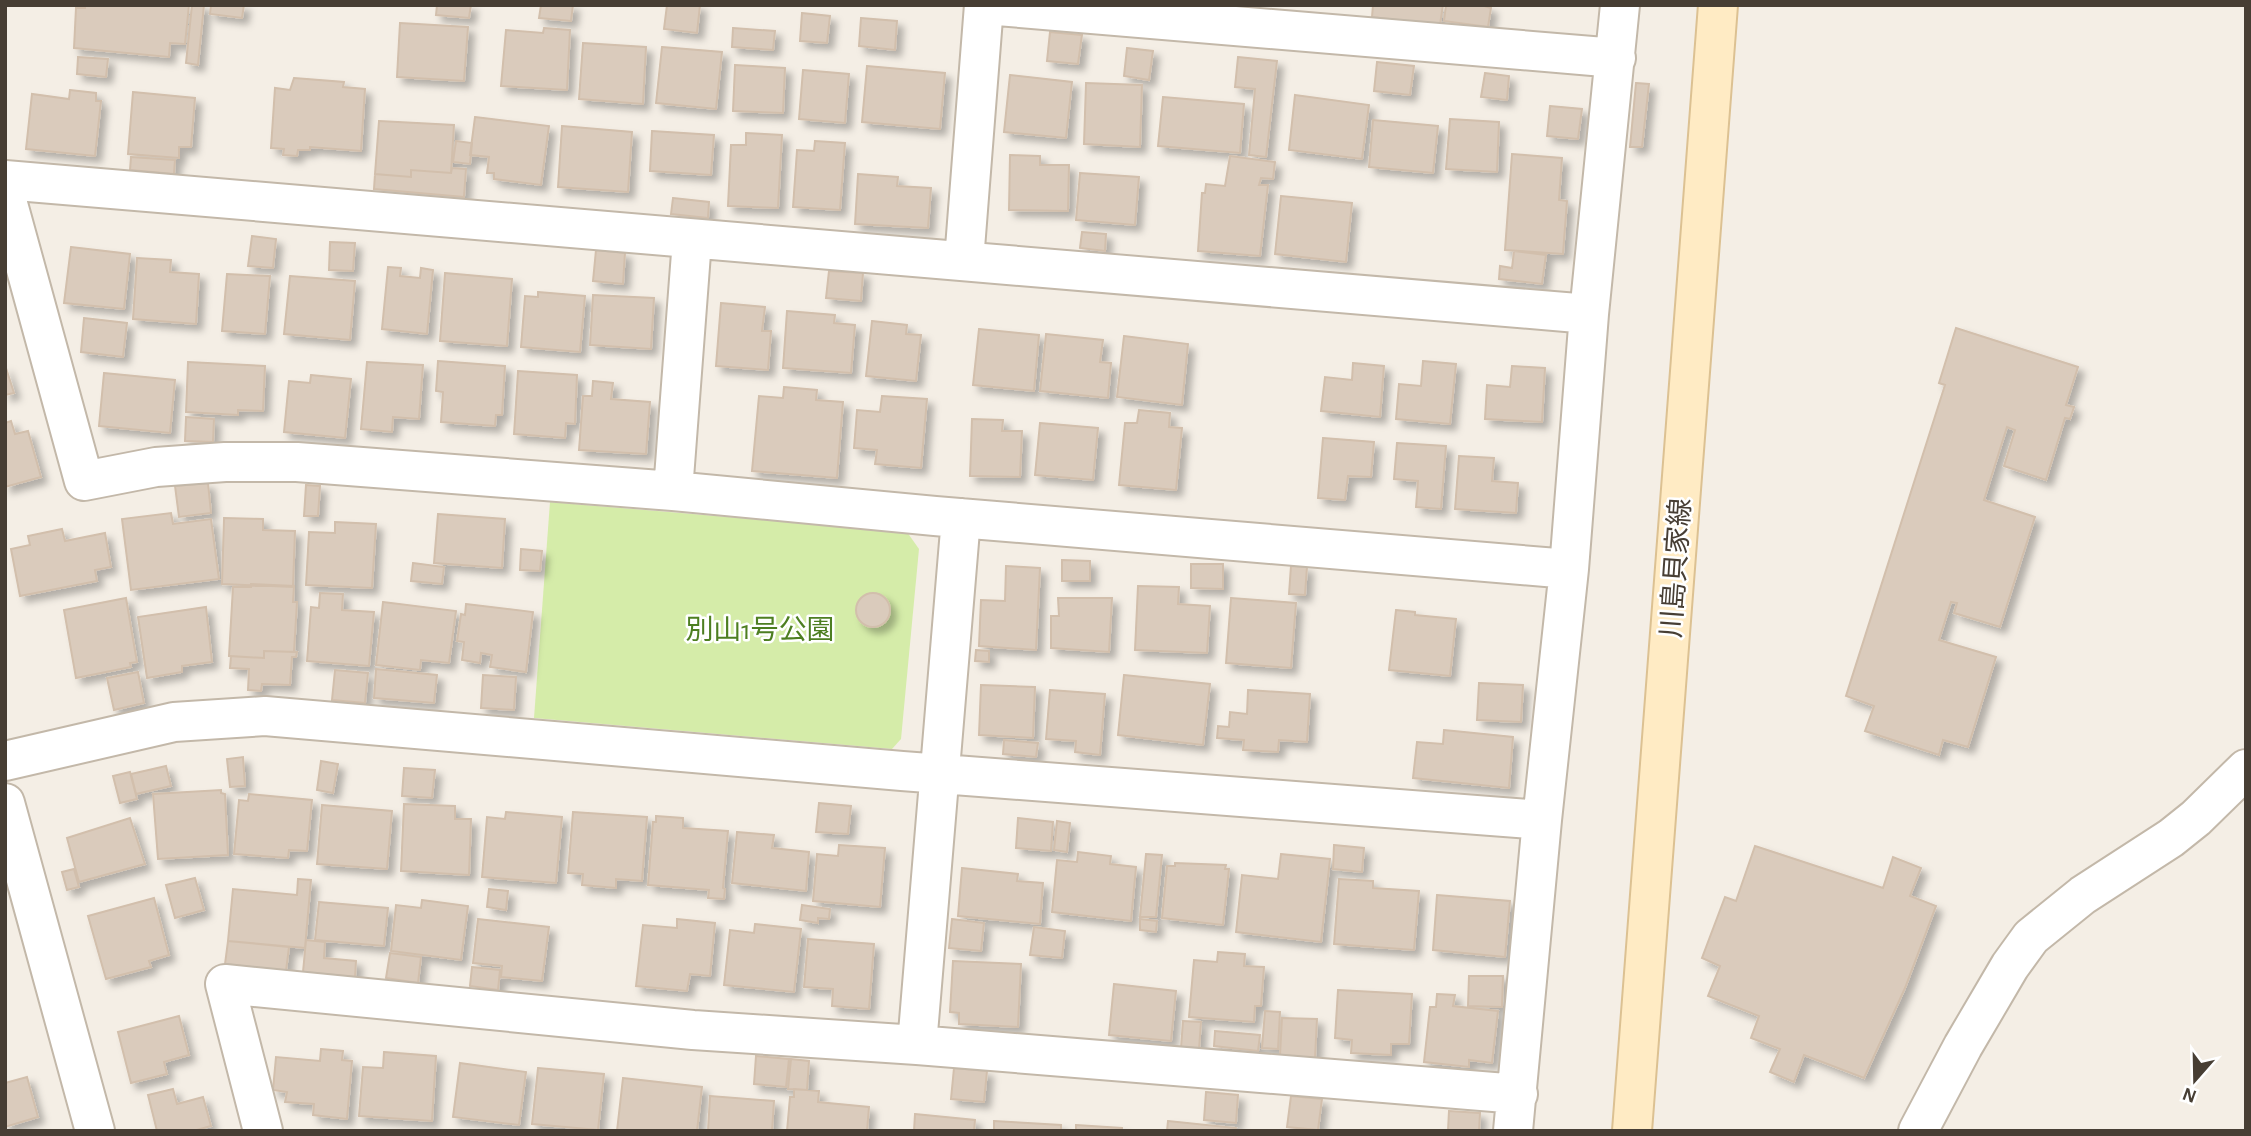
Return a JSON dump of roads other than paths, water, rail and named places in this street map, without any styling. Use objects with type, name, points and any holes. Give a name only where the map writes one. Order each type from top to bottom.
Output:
[{"type":"main road","name":"川島貝家線","points":[[1632,1131],[1718,5]]},
{"type":"street","points":[[964,261],[984,5],[1616,58]]},
{"type":"street","points":[[263,1131],[225,984],[693,1030],[917,1045],[1515,1113],[1569,569],[1589,314],[1620,5]]},
{"type":"street","points":[[5,180],[1589,314]]},
{"type":"street","points":[[5,192],[85,481],[156,467],[225,462],[297,462],[673,491],[1569,569]]},
{"type":"street","points":[[673,491],[692,240]]},
{"type":"street","points":[[917,1045],[961,518]]},
{"type":"street","points":[[5,761],[174,723],[265,716],[939,774],[1542,820]]},
{"type":"street","points":[[1918,1131],[1963,1046],[2010,966],[2031,937],[2083,895],[2179,831],[2246,769]]},
{"type":"street","points":[[5,803],[95,1131]]},
{"type":"park label","name":"別山1号公園","points":[[760,629]]}]
